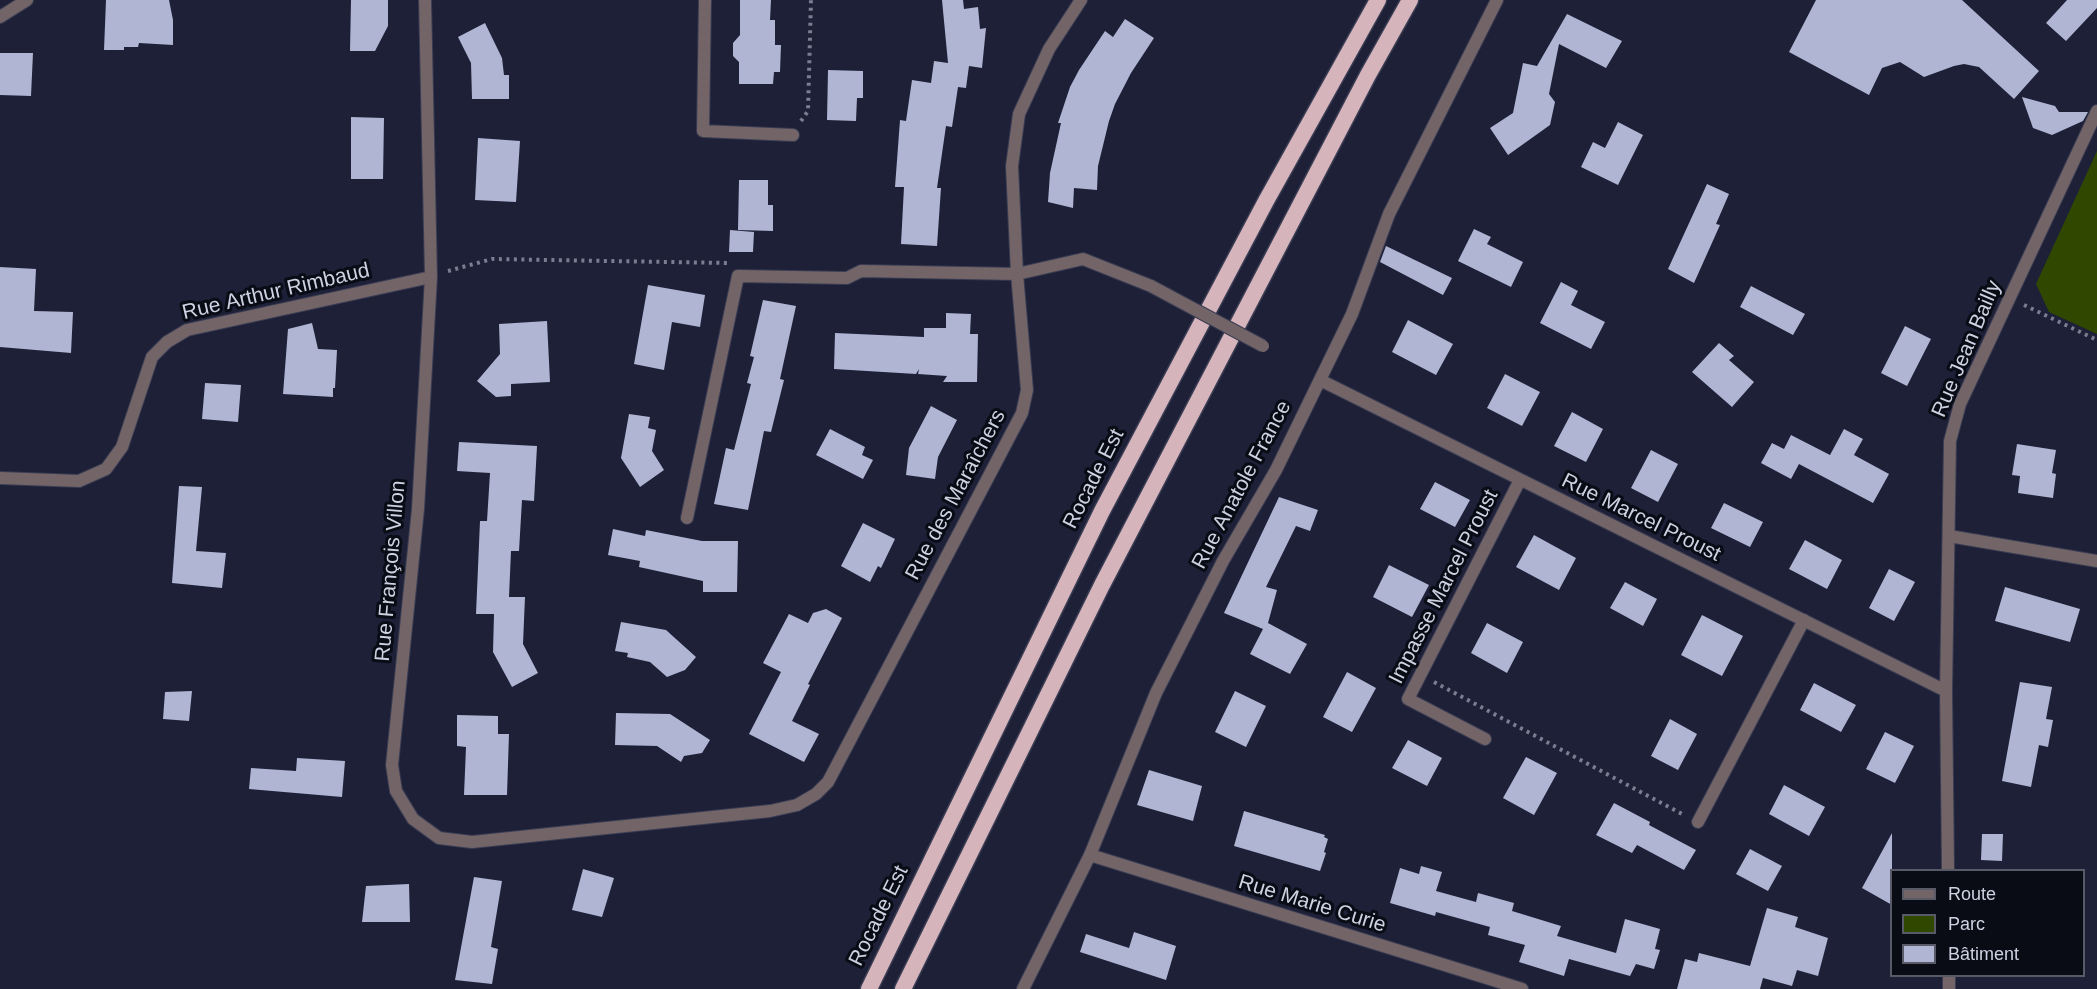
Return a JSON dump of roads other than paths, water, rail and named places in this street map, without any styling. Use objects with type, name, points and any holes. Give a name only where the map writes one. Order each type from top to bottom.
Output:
[{"type":"highway","name":"Rocade Est","points":[[869,989],[1102,511],[1266,201],[1378,0]]},
{"type":"highway","points":[[906,985],[1102,585],[1368,75],[1410,0]]},
{"type":"street","points":[[0,17],[27,0]]},
{"type":"street","name":"Rue François Villon","points":[[425,0],[431,276],[418,509],[392,765],[396,791],[412,819],[439,838],[472,842],[726,817]]},
{"type":"street","points":[[705,0],[703,131],[793,135]]},
{"type":"street","name":"Rue des Maraîchers","points":[[726,817],[797,806],[816,794],[828,782],[1022,413],[1027,390],[1017,274],[1012,166],[1019,114],[1049,49],[1081,0]]},
{"type":"street","name":"Rue Anatole France","points":[[1023,989],[1090,855],[1156,693],[1222,561],[1276,470],[1352,314],[1389,214],[1497,0]]},
{"type":"street","name":"Rue Jean Bailly","points":[[1948,869],[1946,691],[1950,441],[1960,404],[2097,111]]},
{"type":"street","points":[[687,518],[738,276],[847,278],[861,270],[1017,274],[1083,260],[1151,286],[1263,346]]},
{"type":"street","name":"Rue Arthur Rimbaud","points":[[0,478],[79,481],[106,469],[122,447],[152,357],[167,342],[187,330],[431,276]]},
{"type":"street","name":"Rue Marcel Proust","points":[[1320,380],[1946,691]]},
{"type":"street","name":"Impasse Marcel Proust","points":[[1485,739],[1407,699],[1520,480]]},
{"type":"street","points":[[1949,536],[2097,561]]},
{"type":"street","points":[[1698,822],[1804,620]]},
{"type":"street","name":"Rue Marie Curie","points":[[1090,855],[1522,989]]}]
